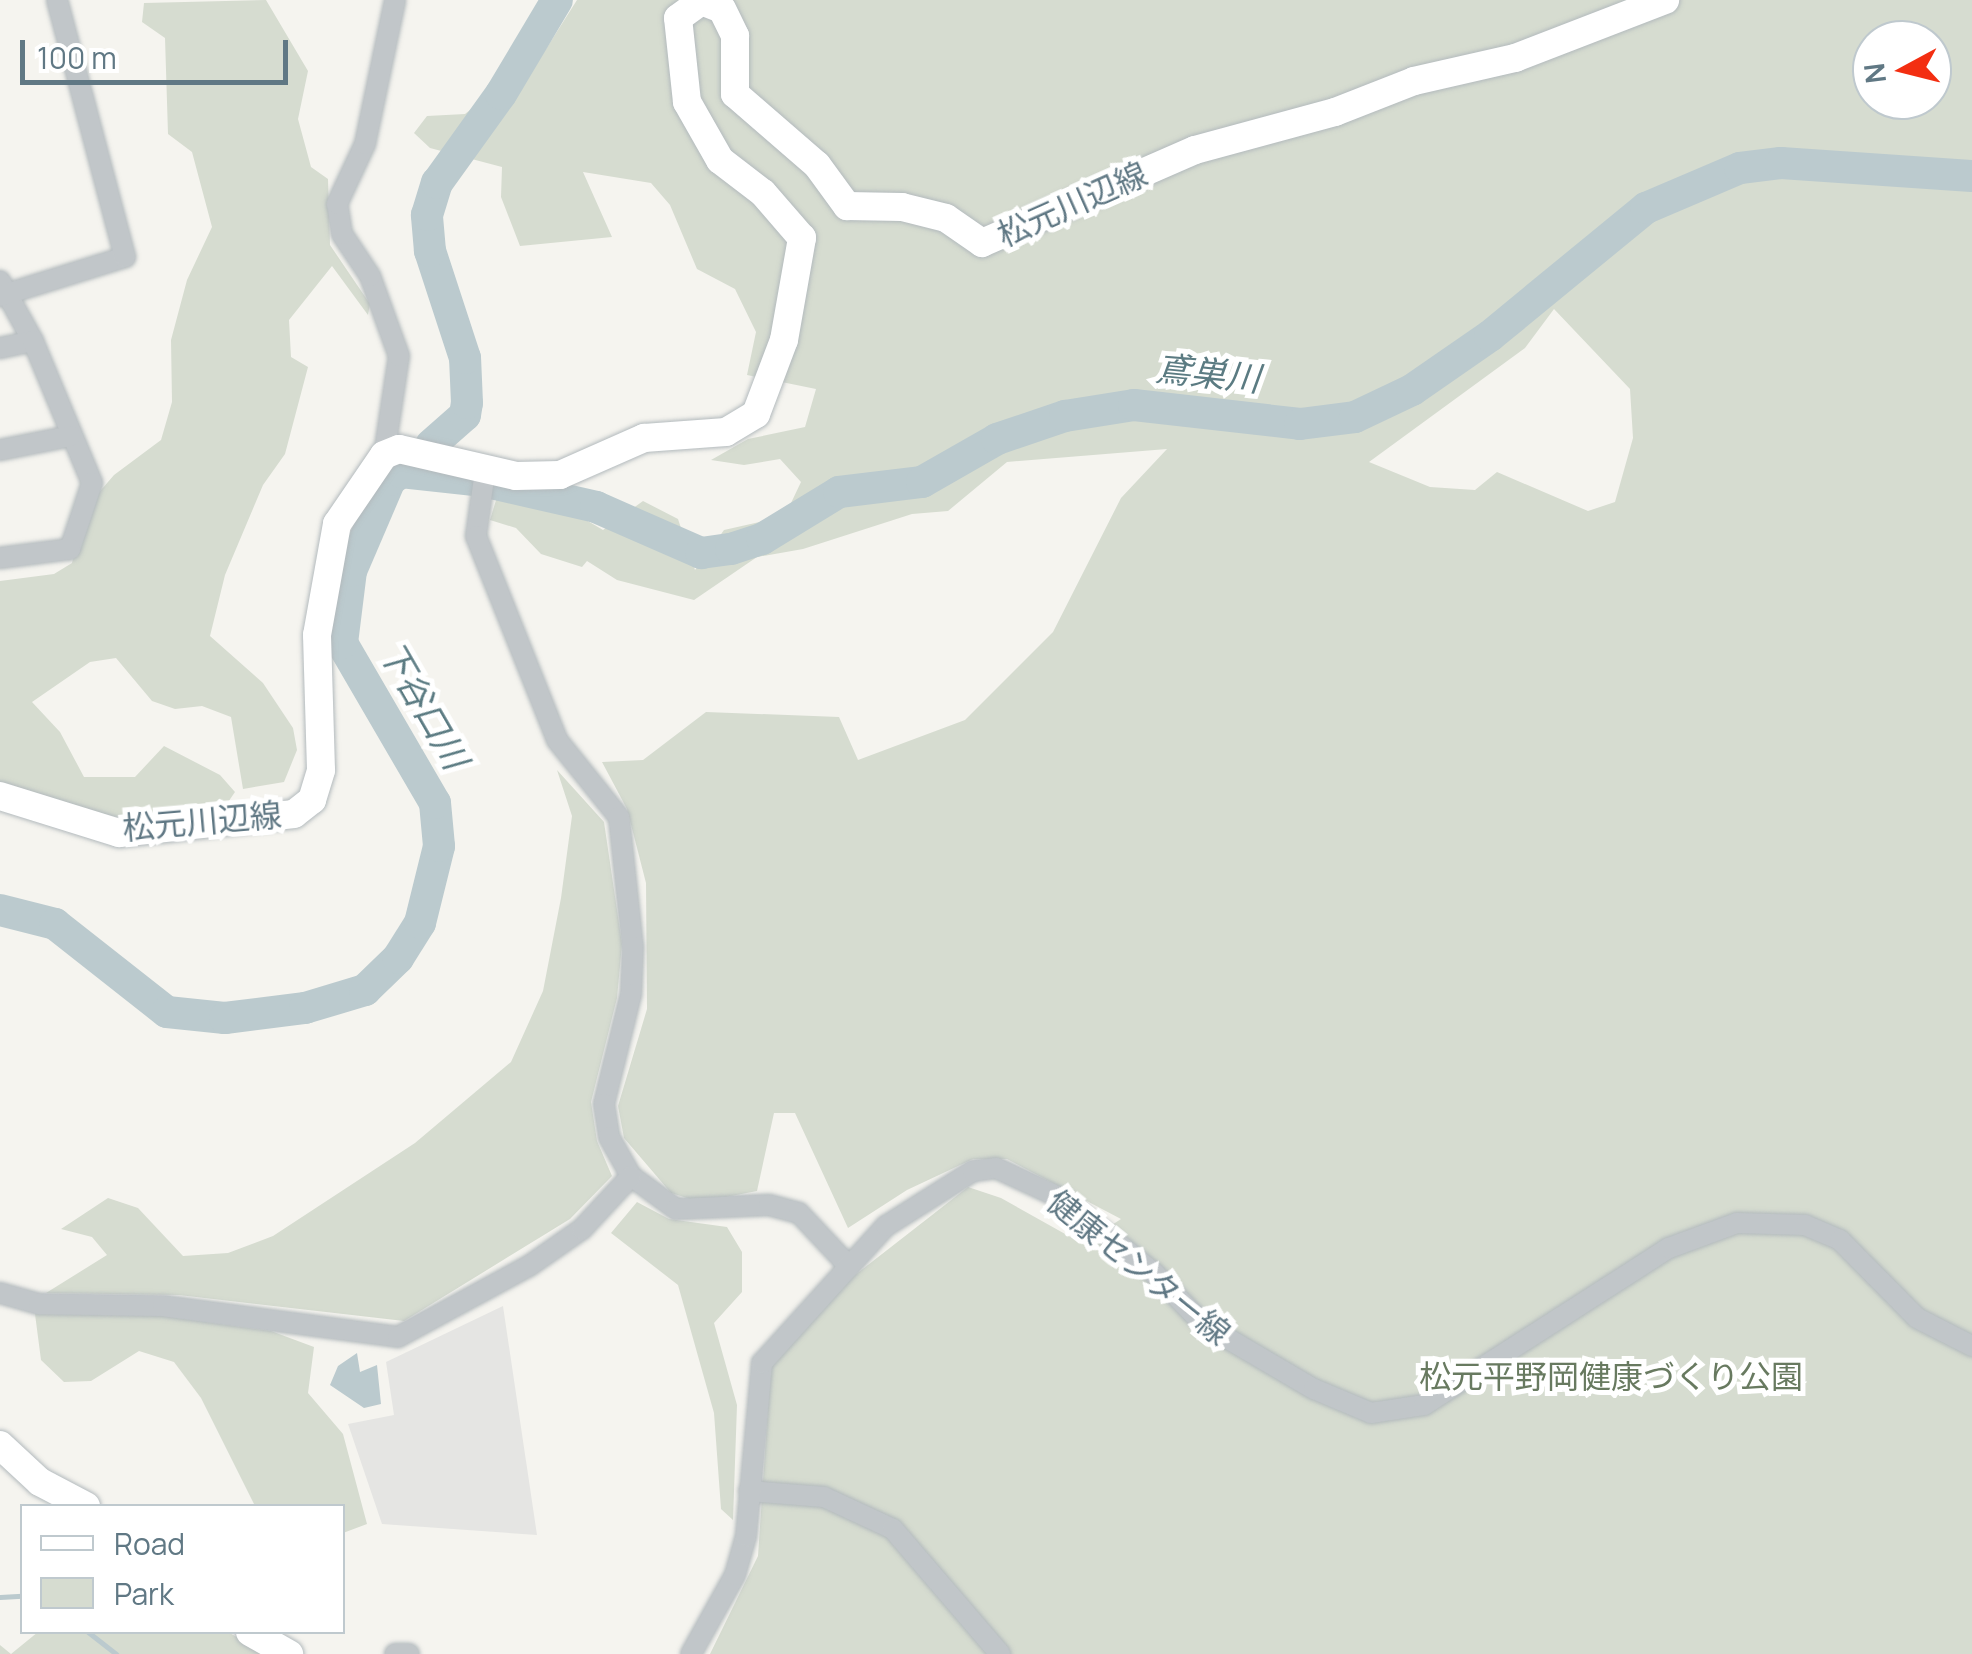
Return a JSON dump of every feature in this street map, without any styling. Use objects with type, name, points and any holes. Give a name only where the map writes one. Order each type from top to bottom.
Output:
[{"type":"main road","name":"松元川辺線","points":[[0,796],[119,833],[270,818],[306,807],[321,770],[317,635],[338,524],[391,452],[440,455],[484,481],[560,475],[644,438],[726,432],[756,414],[784,340],[802,238],[763,194],[720,160],[687,102],[678,18],[702,0],[722,9],[734,36],[735,94],[817,165],[847,206],[902,207],[946,218],[982,243],[1195,150],[1335,112],[1414,81],[1515,58],[1665,0]]},
{"type":"main road","points":[[0,1445],[40,1482],[82,1504]]},
{"type":"main road","points":[[254,1634],[289,1654]]},
{"type":"street","points":[[0,558],[70,549],[92,482],[33,341],[1,291],[125,257],[58,0]]},
{"type":"street","points":[[391,452],[399,356],[370,276],[342,234],[336,204],[365,144],[394,0]]},
{"type":"street","points":[[0,348],[33,341]]},
{"type":"street","points":[[0,450],[71,436]]},
{"type":"street","points":[[484,481],[476,536],[557,740],[618,817],[632,978],[604,1119],[631,1176],[676,1209],[769,1205],[799,1213],[846,1263]]},
{"type":"street","name":"健康センター線","points":[[692,1654],[735,1575],[749,1490],[762,1363],[846,1263],[935,1190],[959,1176],[996,1168],[1065,1200],[1236,1346],[1349,1404],[1387,1414],[1424,1405],[1668,1248],[1738,1222],[1805,1225],[1840,1240],[1918,1318],[1972,1346]]},
{"type":"street","points":[[0,1293],[39,1304],[163,1306],[398,1337],[543,1257],[582,1230],[631,1176]]},
{"type":"street","points":[[749,1490],[824,1497],[893,1529],[1000,1654]]},
{"type":"street","points":[[395,1654],[409,1654]]},
{"type":"shaded area","points":[[503,1306],[537,1535],[382,1524],[348,1424],[394,1415],[386,1362]]},
{"type":"shaded area","points":[[357,1353],[360,1372],[377,1365],[381,1404],[364,1408],[330,1385],[338,1366]]},
{"type":"green space","points":[[266,0],[308,71],[298,119],[311,167],[328,179],[330,245],[370,304],[368,315],[332,266],[289,320],[291,357],[308,367],[285,454],[263,485],[225,575],[210,636],[263,683],[293,728],[297,750],[284,782],[243,789],[231,717],[202,706],[175,709],[152,701],[116,658],[90,662],[32,702],[60,732],[84,777],[135,777],[164,746],[220,775],[235,792],[224,808],[138,820],[91,813],[0,783],[0,581],[54,574],[72,563],[83,511],[114,475],[161,440],[172,402],[171,340],[187,280],[212,227],[192,152],[168,134],[165,38],[142,22],[144,3]]},
{"type":"green space","name":"松元平野岡健康づくり公園","points":[[577,0],[1972,0],[1972,1654],[710,1654],[758,1556],[771,1363],[832,1293],[968,1187],[1001,1198],[1083,1244],[1121,1219],[1007,1159],[973,1159],[907,1190],[848,1228],[795,1113],[774,1113],[757,1191],[700,1202],[671,1193],[624,1138],[618,1106],[647,1009],[646,883],[627,809],[602,762],[643,760],[706,712],[839,717],[858,760],[965,720],[1053,632],[1121,498],[1167,449],[1007,462],[948,511],[912,514],[803,549],[757,557],[694,600],[617,580],[587,561],[582,567],[541,554],[516,528],[490,520],[497,497],[581,517],[603,530],[643,501],[678,519],[695,570],[724,530],[764,521],[791,503],[801,482],[780,459],[744,465],[711,460],[748,439],[805,427],[816,389],[747,375],[756,332],[735,289],[697,269],[670,205],[651,183],[583,172],[612,237],[520,246],[501,197],[502,167],[430,148],[414,133],[427,116],[465,114],[546,49]],"holes":[[[1554,309],[1630,389],[1633,438],[1615,502],[1588,511],[1497,472],[1475,490],[1430,487],[1369,462],[1525,348]]]},
{"type":"green space","points":[[557,770],[604,822],[622,944],[617,998],[591,1102],[597,1141],[612,1176],[570,1219],[404,1321],[179,1295],[46,1293],[107,1255],[92,1237],[61,1229],[108,1198],[138,1208],[183,1256],[228,1253],[273,1236],[415,1143],[511,1062],[543,991],[561,898],[572,816]]},
{"type":"green space","points":[[637,1202],[669,1219],[727,1227],[742,1252],[742,1292],[714,1323],[737,1405],[733,1520],[721,1509],[714,1413],[678,1285],[611,1233]]},
{"type":"green space","points":[[35,1314],[162,1316],[271,1331],[314,1347],[308,1393],[343,1434],[367,1524],[345,1532],[345,1504],[254,1504],[201,1398],[174,1362],[139,1351],[91,1381],[64,1382],[41,1360]]},
{"type":"green space","points":[[36,1634],[231,1634],[266,1654],[11,1654]]},
{"type":"waterway","name":"下谷口川","points":[[431,445],[465,415],[467,403],[465,358],[430,251],[427,215],[437,183],[501,94],[557,0]]},
{"type":"waterway","name":"鳶巣川","points":[[0,910],[55,924],[167,1012],[225,1018],[305,1008],[365,990],[398,958],[420,923],[439,846],[435,803],[342,643],[351,571],[390,480],[401,472],[482,481],[596,507],[701,553],[731,549],[762,539],[839,492],[922,482],[997,439],[1065,416],[1134,405],[1300,424],[1355,417],[1412,390],[1490,336],[1646,208],[1740,168],[1781,163],[1972,176]]},
{"type":"waterway","points":[[0,1597],[20,1596]]},
{"type":"waterway","points":[[91,1634],[116,1654]]}]
